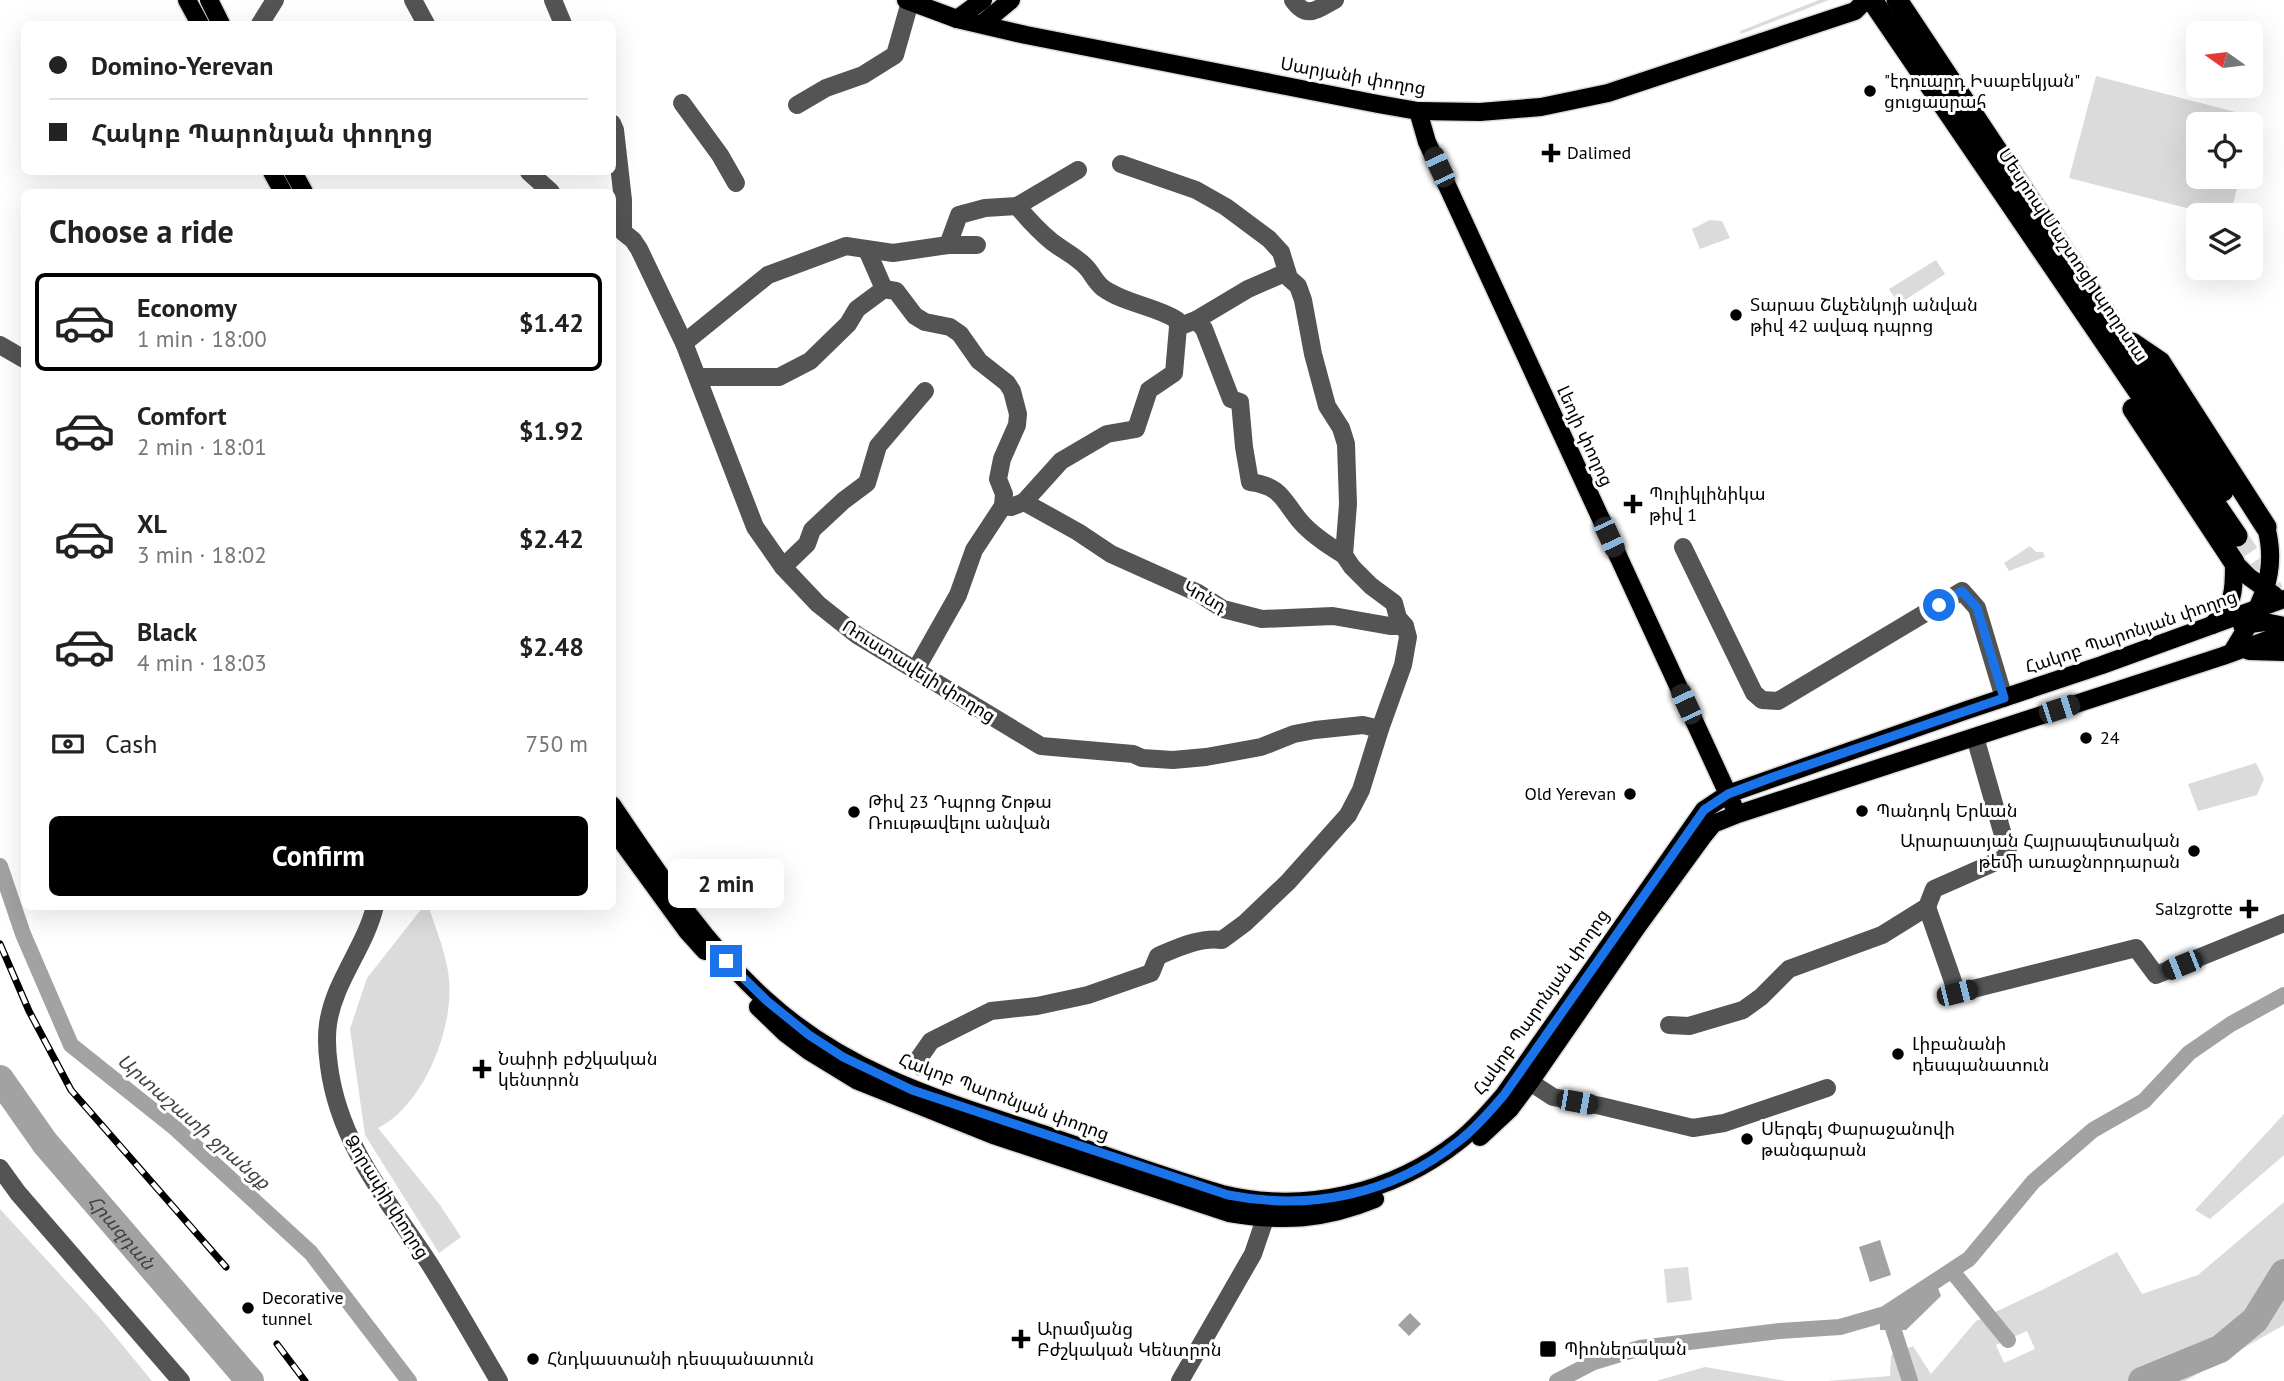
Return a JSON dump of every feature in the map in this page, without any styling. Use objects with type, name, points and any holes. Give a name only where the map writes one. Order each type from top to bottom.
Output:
[{"type":"highway","name":"Մեսրոպ Մաշտոցի պողոտա","points":[[1886,2],[2087,317],[2250,530]]},
{"type":"highway","name":"Մեսրոպ Մաշտոցի պողոտա","points":[[1886,2],[2121,336],[2250,530]]},
{"type":"highway","points":[[2087,317],[2132,408],[2234,562]]},
{"type":"main road","points":[[187,0],[198,21]]},
{"type":"main road","points":[[209,0],[220,21]]},
{"type":"main road","points":[[957,19],[984,0]]},
{"type":"main road","points":[[982,24],[1011,0]]},
{"type":"main road","name":"Սարյանի փողոց","points":[[908,1],[957,19],[1026,35],[1418,111],[1480,112],[1541,107],[1608,93],[1886,2]]},
{"type":"main road","name":"Լեոյի փողոց","points":[[1418,111],[1427,142],[1738,814]]},
{"type":"main road","points":[[2250,530],[2284,547]]},
{"type":"main road","points":[[2232,652],[2265,591],[2271,565],[2271,544],[2250,530]]},
{"type":"main road","points":[[2234,562],[2265,591],[2283,599]]},
{"type":"main road","points":[[2210,626],[2222,616],[2232,601],[2234,562]]},
{"type":"main road","name":"Հակոբ Պարոնյան փողոց","points":[[616,811],[650,861],[726,961],[767,1001],[809,1035],[843,1057],[912,1090],[1198,1187],[1257,1200],[1301,1202],[1354,1194],[1400,1177],[1460,1140],[1484,1118],[1504,1095],[1704,810],[1728,794],[2210,626],[2253,617],[2283,599]]},
{"type":"main road","points":[[2253,617],[2284,626]]},
{"type":"main road","name":"Հակոբ Պարոնյան փողոց","points":[[616,833],[687,931],[785,1033],[858,1081],[993,1135],[1229,1213],[1265,1219],[1304,1218],[1345,1209],[1415,1182],[1473,1144],[1510,1109],[1637,927],[1713,824],[2284,634]]},
{"type":"main road","points":[[2232,652],[2284,652]]},
{"type":"street","points":[[262,21],[275,0]]},
{"type":"street","points":[[414,0],[424,21]]},
{"type":"street","points":[[552,0],[561,21]]},
{"type":"street","points":[[1293,0],[1298,8],[1312,12],[1335,0]]},
{"type":"street","points":[[797,105],[826,88],[863,75],[895,55],[908,1]]},
{"type":"street","points":[[682,103],[720,155],[736,183]]},
{"type":"street","name":"Ռուստավելի փողոց","points":[[616,139],[623,200],[618,230],[633,240],[639,249],[684,343],[755,527],[783,567],[828,612],[857,635],[1041,746],[1173,760],[1261,747],[1294,734],[1315,730],[1363,725],[1380,729]]},
{"type":"street","points":[[1121,164],[1178,182],[1226,207],[1269,239],[1281,252],[1289,278],[1298,286],[1326,406],[1341,428],[1346,444],[1348,504],[1344,555]]},
{"type":"street","points":[[948,245],[959,215],[985,208],[1017,206],[1078,170]]},
{"type":"street","points":[[531,175],[548,189]]},
{"type":"street","points":[[1003,506],[1011,507],[1024,502],[1061,460],[1107,434],[1136,429],[1149,390],[1174,373],[1178,327],[1177,320],[1166,313],[1142,307],[1103,288],[1087,268],[1049,239],[1017,206]]},
{"type":"street","points":[[684,343],[768,275],[846,246],[894,253],[948,245],[977,245]]},
{"type":"street","points":[[867,250],[884,289]]},
{"type":"street","points":[[1178,327],[1196,320],[1248,289],[1287,272]]},
{"type":"street","points":[[698,377],[779,377],[810,361],[848,324],[857,309],[884,289],[896,291],[915,316],[925,322],[950,327],[960,334],[979,361],[998,375],[1012,391],[1018,414],[1017,425],[1002,459],[998,479],[1004,494],[1003,506],[974,550],[958,595],[915,671]]},
{"type":"street","points":[[921,1067],[917,1061],[931,1041],[991,1011],[1088,996],[1151,973],[1158,956],[1186,944],[1222,940],[1245,923],[1288,882],[1348,815],[1361,790],[1403,665],[1408,637],[1405,625],[1398,618],[1394,603],[1371,586],[1344,555],[1300,522],[1286,500],[1273,488],[1250,482],[1240,402],[1231,399],[1204,329],[1196,320]]},
{"type":"street","points":[[0,345],[21,357]]},
{"type":"street","points":[[783,567],[807,544],[812,530],[867,483],[878,446],[925,391]]},
{"type":"street","name":"Կոնդ","points":[[1024,502],[1069,526],[1111,554],[1198,593],[1231,611],[1262,619],[1333,616],[1390,626],[1405,625]]},
{"type":"street","points":[[1684,547],[1754,694],[1762,701],[1778,701],[1962,591],[1977,608],[2004,698]]},
{"type":"street","points":[[1669,1025],[1689,1026],[1743,1010],[1761,997],[1789,969],[1882,935],[1927,907],[1934,889],[2009,856],[1975,737]]},
{"type":"street","points":[[1927,907],[1957,993],[2136,948],[2156,975],[2284,923]]},
{"type":"street","name":"Ձորափի փողոց","points":[[373,914],[332,1003],[327,1048],[331,1082],[348,1137],[430,1265],[499,1381]]},
{"type":"street","points":[[1530,1082],[1553,1097],[1693,1128],[1724,1123],[1827,1088]]},
{"type":"street","points":[[0,1168],[18,1193],[181,1381]]},
{"type":"street","points":[[1180,1381],[1253,1254],[1265,1219]]},
{"type":"shaded area","points":[[1819,0],[1829,0],[1741,34],[1740,31]]},
{"type":"shaded area","points":[[2096,76],[2236,112],[2186,112],[2186,189],[2237,189],[2233,203],[2186,203],[2186,208],[2069,178]]},
{"type":"shaded area","points":[[1710,220],[1722,221],[1730,238],[1700,249],[1692,229]]},
{"type":"shaded area","points":[[1936,260],[1945,274],[1899,304],[1889,289]]},
{"type":"shaded area","points":[[2030,546],[2036,552],[2043,552],[2045,557],[2009,571],[2004,563]]},
{"type":"shaded area","points":[[2256,763],[2264,779],[2257,795],[2198,811],[2188,784]]},
{"type":"shaded area","points":[[421,910],[431,910],[449,979],[449,999],[441,1042],[422,1084],[409,1102],[378,1128],[440,1205],[461,1237],[439,1253],[365,1135],[350,1029],[367,978]]},
{"type":"shaded area","points":[[2284,1114],[2284,1155],[2210,1219],[2195,1210]]},
{"type":"shaded area","points":[[2284,1202],[2284,1325],[2185,1381],[1827,1381],[1890,1376],[1891,1355],[1913,1346],[1931,1374],[1976,1321],[2117,1252],[2142,1294],[2198,1275]],"holes":[[[2027,1331],[2035,1349],[2004,1363],[1996,1345]]]},
{"type":"shaded area","points":[[0,1209],[100,1318],[152,1381],[0,1381]]},
{"type":"shaded area","points":[[1880,1240],[1891,1275],[1870,1282],[1859,1247]]},
{"type":"shaded area","points":[[1688,1267],[1692,1300],[1667,1303],[1664,1269]]},
{"type":"shaded area","points":[[1938,1288],[1941,1296],[1906,1330],[1880,1330],[1880,1321]]},
{"type":"shaded area","points":[[1410,1313],[1421,1324],[1409,1336],[1398,1325]]},
{"type":"shaded area","points":[[1705,1367],[1786,1381],[1656,1381]]},
{"type":"waterway","name":"Արտաշատի ջրանցք","points":[[0,866],[23,934],[71,1045],[175,1128],[311,1253],[409,1381]]},
{"type":"waterway","name":"Արտաշատի ջրանցք","points":[[1557,1381],[1594,1362],[1640,1348],[1780,1331],[1840,1327],[1885,1314],[1969,1259],[2033,1182],[2093,1130],[2144,1101],[2189,1053],[2231,1024],[2284,995]]},
{"type":"waterway","name":"Հրազդան","points":[[0,1079],[45,1143],[250,1381]]},
{"type":"waterway","points":[[1952,1271],[2008,1340]]},
{"type":"waterway","name":"Հրազդան","points":[[2142,1381],[2220,1349],[2255,1320],[2284,1273]]},
{"type":"waterway","points":[[1905,1316],[1892,1325],[1910,1381]]},
{"type":"tunnel","points":[[2237,536],[2274,592]]},
{"type":"railway","points":[[0,944],[29,1011],[71,1090],[226,1267]]},
{"type":"railway","points":[[277,1344],[305,1381]]},
{"type":"place","name":"\"էդուարդ Իսաբեկյան\" ցուցասրահ","points":[[1870,91]]},
{"type":"place","name":"Dalimed","points":[[1551,153]]},
{"type":"place","name":"Տարաս Շևչենկոյի անվան թիվ 42 ավագ դպրոց","points":[[1736,315]]},
{"type":"place","name":"Պոլիկլինիկա թիվ 1","points":[[1633,504]]},
{"type":"place","name":"24","points":[[2086,738]]},
{"type":"place","name":"Old Yerevan","points":[[1630,794]]},
{"type":"place","name":"Պանդոկ Երևան","points":[[1862,811]]},
{"type":"place","name":"Թիվ 23 Դպրոց Շոթա Ռուսթավելու անվան","points":[[854,812]]},
{"type":"place","name":"Արարատյան Հայրապետական թեմի առաջնորդարան","points":[[2194,851]]},
{"type":"place","name":"Salzgrotte","points":[[2249,909]]},
{"type":"place","name":"Լիբանանի դեսպանատուն","points":[[1898,1054]]},
{"type":"place","name":"Նաիրի բժշկական կենտրոն","points":[[482,1069]]},
{"type":"place","name":"Սերգեյ Փարաջանովի թանգարան","points":[[1747,1139]]},
{"type":"place","name":"Decorative tunnel","points":[[248,1308]]},
{"type":"place","name":"Արամյանց Բժշկական Կենտրոն","points":[[1021,1339]]},
{"type":"place","name":"Պիոներական","points":[[1548,1349]]},
{"type":"place","name":"Հնդկաստանի դեսպանատուն","points":[[533,1359]]},
{"type":"route","points":[[726,961],[767,1001],[809,1035],[843,1057],[912,1090],[1228,1195],[1257,1200],[1301,1202],[1354,1194],[1415,1170],[1460,1140],[1484,1118],[1504,1095],[1704,810],[1728,794],[1773,777],[2004,698],[1977,608],[1962,591],[1939,605]]}]
